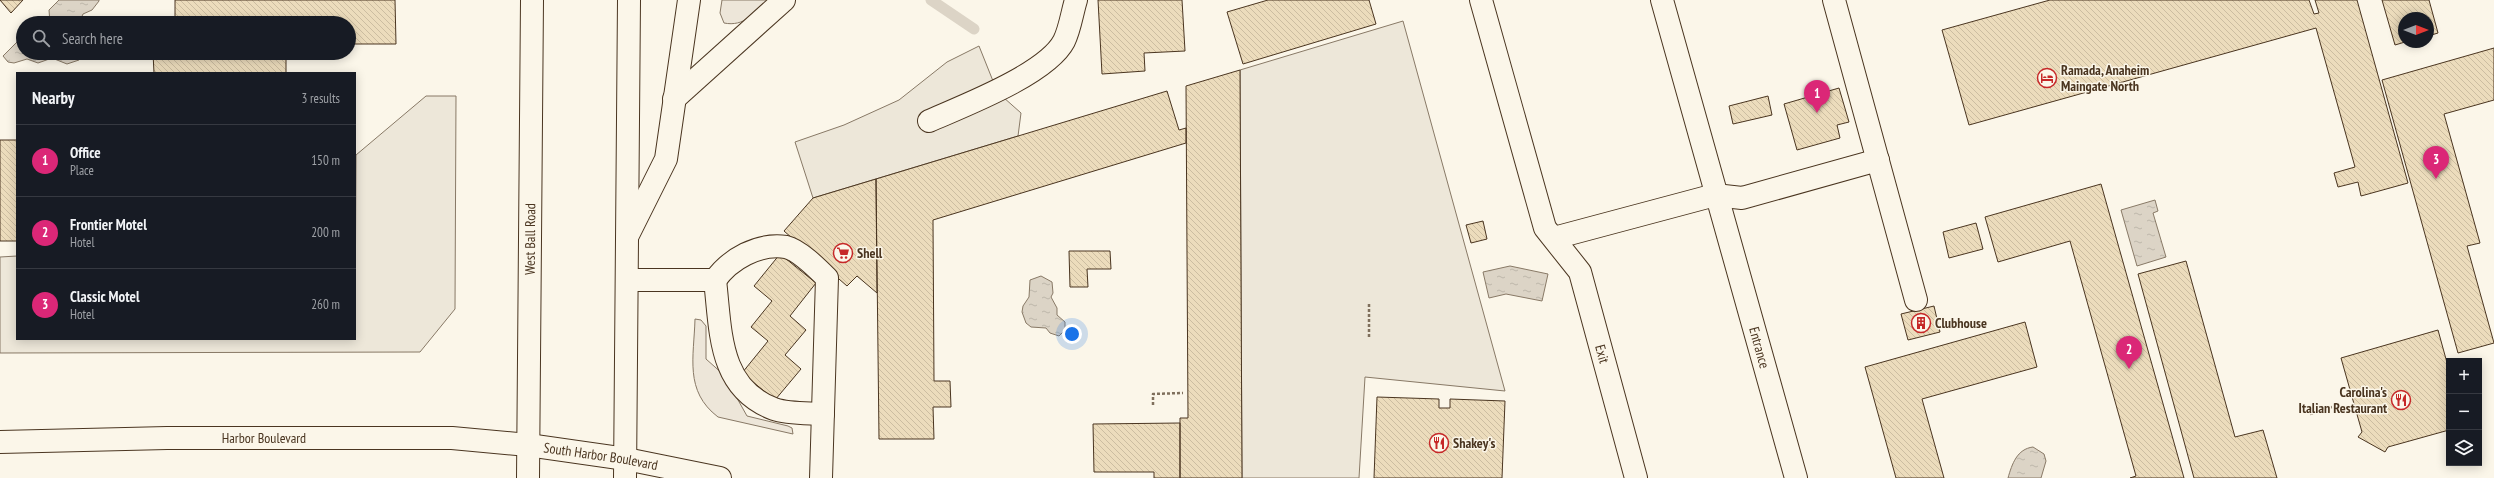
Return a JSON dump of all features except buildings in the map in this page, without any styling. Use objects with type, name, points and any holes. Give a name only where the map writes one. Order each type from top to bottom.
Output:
[{"type":"main road","name":"West Ball Road","points":[[528,478],[532,0]]},
{"type":"main road","points":[[626,469],[629,0]]},
{"type":"main road","points":[[628,235],[666,158],[690,0]]},
{"type":"main road","points":[[674,99],[784,0]]},
{"type":"main road","points":[[928,120],[1002,89],[1047,59],[1063,42],[1076,0]]},
{"type":"main road","name":"Exit","points":[[1481,0],[1545,228],[1580,272],[1636,478]]},
{"type":"main road","name":"Entrance","points":[[1662,0],[1715,195],[1796,478]]},
{"type":"main road","points":[[1834,0],[1916,300]]},
{"type":"main road","points":[[1554,238],[1715,195],[1742,198],[1878,160]]},
{"type":"main road","points":[[821,478],[823,414],[827,278],[813,263],[787,247],[756,248],[725,266],[715,280],[722,343],[733,377],[743,391],[774,409],[823,414]]},
{"type":"main road","points":[[628,280],[715,280]]},
{"type":"main road","name":"Harbor Boulevard","points":[[0,442],[167,438],[452,438],[528,445]]},
{"type":"main road","name":"South Harbor Boulevard","points":[[528,445],[626,469],[720,478]]},
{"type":"path","points":[[1368,337],[1369,304]]},
{"type":"path","points":[[1153,405],[1153,394],[1183,393]]},
{"type":"path","points":[[2310,414],[2338,405]]},
{"type":"shaded area","points":[[722,0],[769,0],[749,18],[738,23],[731,24],[724,23],[720,13]]},
{"type":"shaded area","points":[[1403,21],[1505,391],[1365,377],[1359,478],[1242,478],[1240,70]]},
{"type":"shaded area","points":[[979,46],[995,86],[1003,97],[1021,113],[1018,136],[813,198],[795,142],[844,125],[899,100],[947,62]]},
{"type":"shaded area","points":[[426,96],[456,96],[455,309],[420,352],[0,353],[0,257],[16,256],[16,340],[356,340],[356,155]]},
{"type":"shaded area","points":[[695,319],[701,320],[706,326],[706,359],[724,375],[747,416],[788,426],[792,428],[793,434],[718,417],[707,407],[700,396],[693,372]]},
{"type":"water","points":[[59,0],[99,0],[92,10],[83,14],[82,16],[49,16],[49,10]]},
{"type":"water","points":[[16,43],[16,60],[24,60],[14,63],[8,62],[3,56]]},
{"type":"water","points":[[30,60],[46,60],[38,63]]},
{"type":"water","points":[[57,60],[79,60],[67,64]]},
{"type":"water","points":[[2155,200],[2158,211],[2153,213],[2166,257],[2137,266],[2121,210]]},
{"type":"water","points":[[1510,266],[1548,274],[1542,301],[1506,294],[1489,298],[1483,272]]},
{"type":"water","points":[[1041,276],[1052,282],[1053,293],[1051,297],[1057,308],[1057,315],[1065,322],[1065,330],[1059,336],[1050,333],[1046,328],[1031,327],[1026,323],[1022,312],[1023,306],[1029,297],[1030,280]]},
{"type":"water","points":[[2033,447],[2044,454],[2046,461],[2041,478],[2008,478],[2013,463],[2019,454],[2027,448]]},
{"type":"waterway","points":[[931,0],[974,29]]},
{"type":"place","name":"Ramada, Anaheim Maingate North","points":[[2047,78]]},
{"type":"place","name":"Office","points":[[1817,113]]},
{"type":"place","name":"Classic Motel","points":[[2436,179]]},
{"type":"place","name":"Shell","points":[[843,253]]},
{"type":"place","name":"Clubhouse","points":[[1921,323]]},
{"type":"place","name":"Frontier Motel","points":[[2129,369]]},
{"type":"place","name":"Carolina's Italian Restaurant","points":[[2401,400]]},
{"type":"place","name":"Shakey's","points":[[1439,443]]}]
